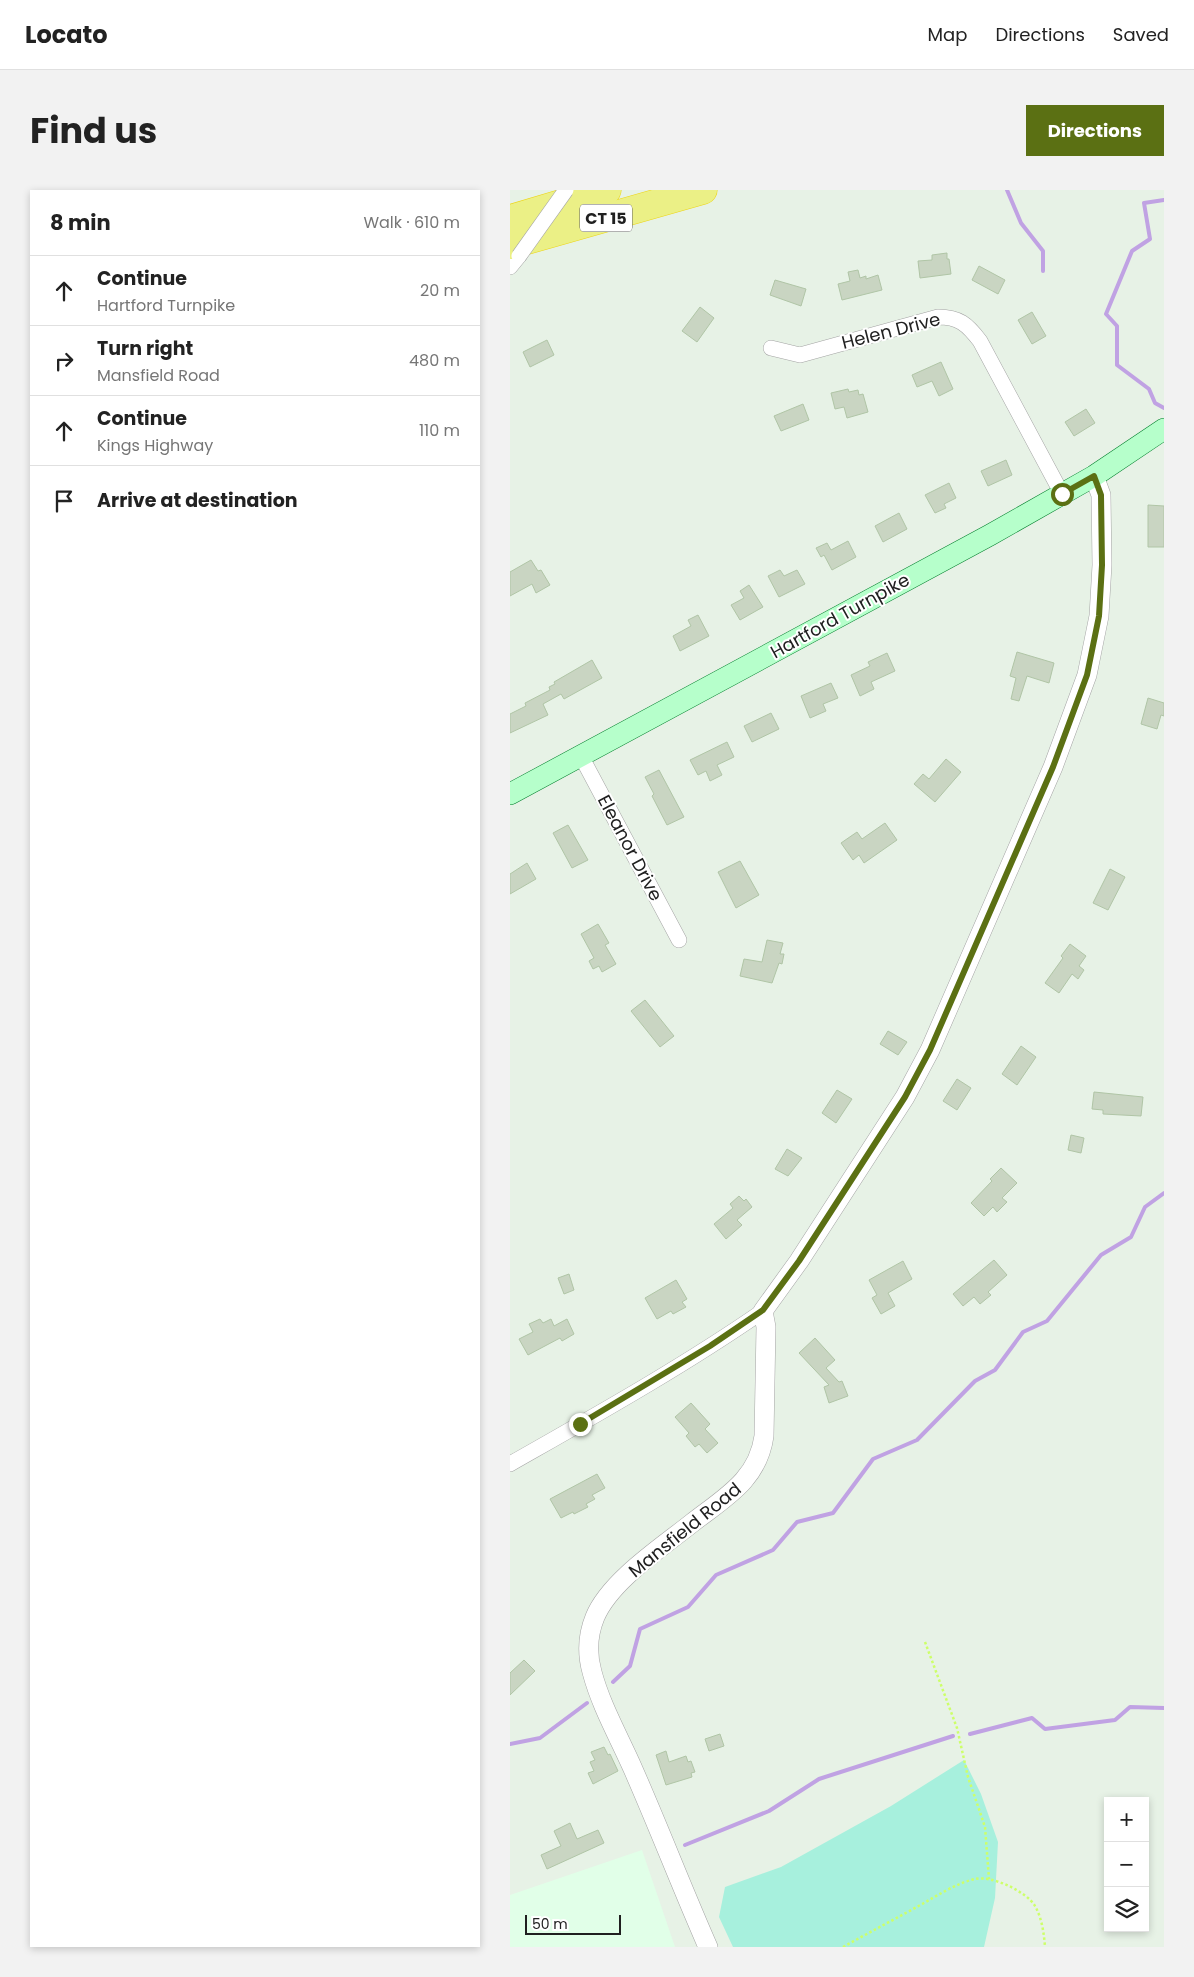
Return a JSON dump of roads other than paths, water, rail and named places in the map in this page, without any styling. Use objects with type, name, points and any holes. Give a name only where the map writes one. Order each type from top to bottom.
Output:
[{"type":"highway","name":"CT 15","points":[[510,219],[607,190]]},
{"type":"highway","name":"CT 15","points":[[513,256],[703,190]]},
{"type":"main road","name":"Hartford Turnpike","points":[[510,794],[1062,494],[1094,476],[1164,429]]},
{"type":"street","points":[[513,256],[566,190]]},
{"type":"street","name":"Helen Drive","points":[[771,348],[800,355],[938,317],[951,317],[964,323],[980,341],[1062,494]]},
{"type":"street","points":[[510,1464],[680,1365],[763,1310],[804,1254],[905,1097],[930,1050],[1062,742],[1087,675],[1099,616],[1102,565],[1101,495],[1094,476]]},
{"type":"street","name":"Eleanor Drive","points":[[582,756],[679,940]]},
{"type":"street","name":"Mansfield Road","points":[[708,1947],[633,1768],[602,1702],[592,1672],[589,1655],[590,1635],[596,1615],[606,1598],[620,1582],[730,1494],[745,1480],[756,1465],[764,1436],[766,1327],[763,1310]]},
{"type":"waterway","points":[[1007,190],[1021,223],[1043,251],[1043,271]]},
{"type":"waterway","points":[[1164,200],[1144,203],[1150,239],[1132,251],[1106,314],[1117,326],[1117,365],[1149,389],[1155,403],[1164,408]]},
{"type":"waterway","points":[[613,1682],[630,1666],[640,1629],[688,1607],[716,1575],[773,1550],[797,1522],[833,1513],[873,1459],[917,1440],[975,1381],[995,1370],[1023,1332],[1047,1321],[1101,1255],[1131,1237],[1145,1207],[1164,1193]]},
{"type":"waterway","points":[[510,1744],[540,1738],[587,1703]]},
{"type":"waterway","points":[[970,1734],[1032,1718],[1045,1729],[1115,1720],[1130,1707],[1164,1708]]},
{"type":"waterway","points":[[685,1845],[769,1811],[819,1779],[953,1736]]}]
